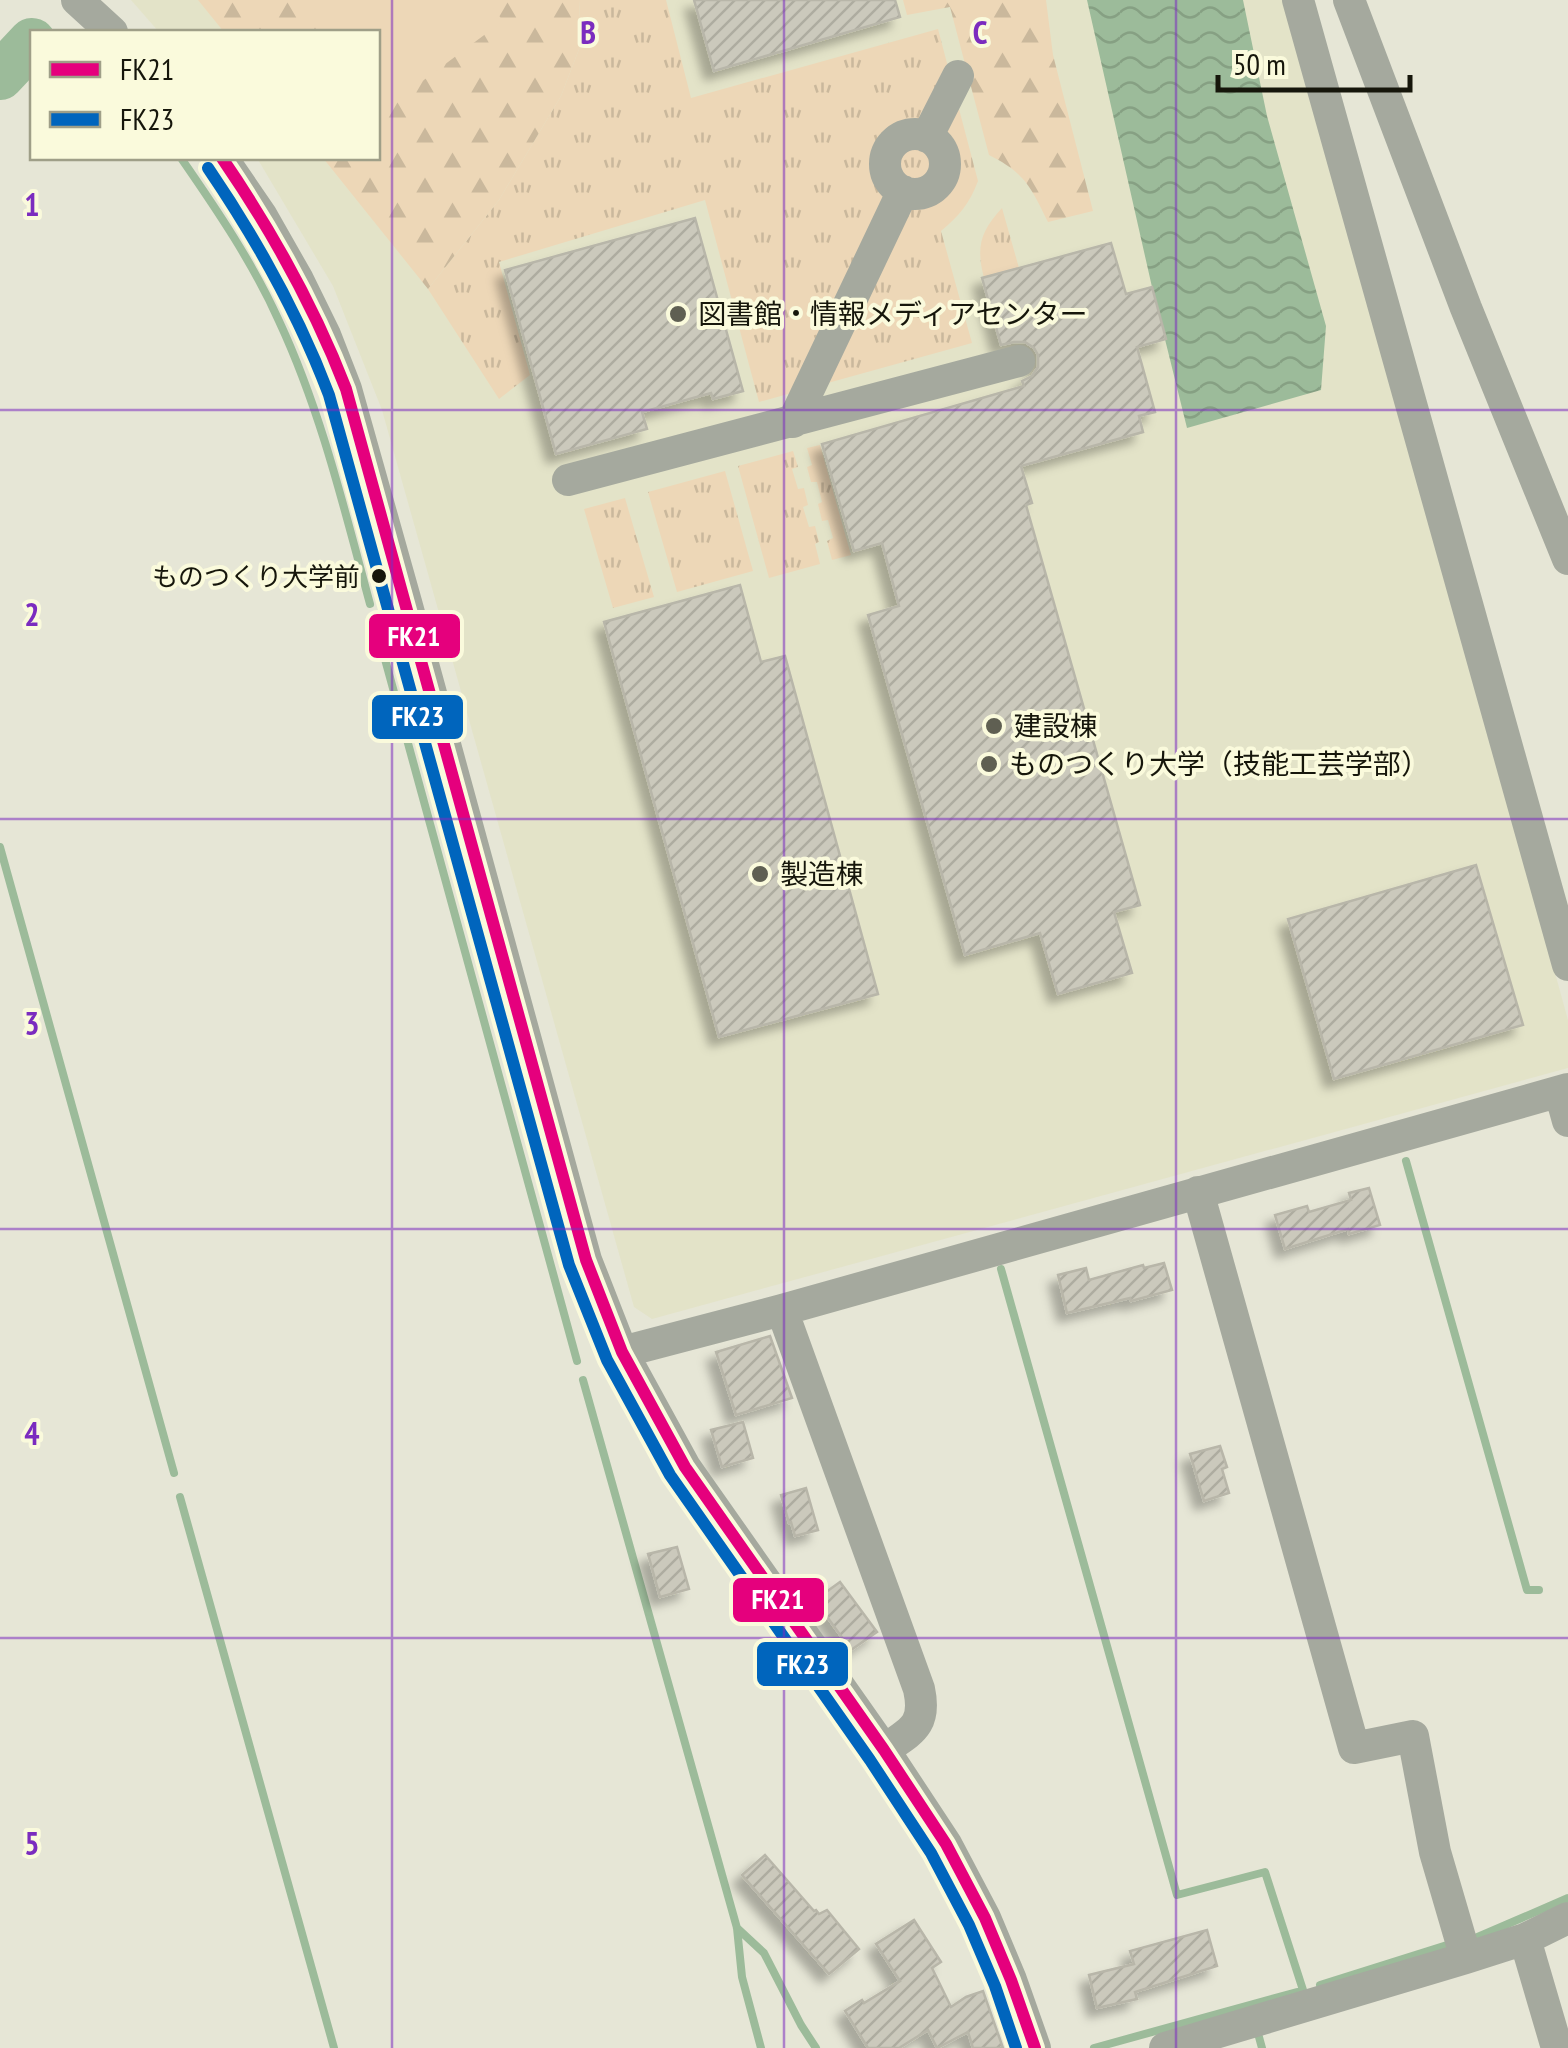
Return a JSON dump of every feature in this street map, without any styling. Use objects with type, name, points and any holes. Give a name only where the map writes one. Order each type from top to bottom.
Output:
[{"type":"street","points":[[1298,0],[1568,965]]},
{"type":"street","points":[[1349,0],[1466,308],[1568,558]]},
{"type":"street","points":[[794,422],[902,192],[926,192],[941,179],[944,160],[935,142],[927,136],[958,76]]},
{"type":"street","points":[[223,160],[261,214],[298,280],[346,389],[586,1260],[622,1352],[685,1468],[946,1844],[985,1918],[1036,2048]]},
{"type":"street","points":[[568,480],[1019,361]]},
{"type":"street","points":[[622,1352],[1198,1192],[1565,1101]]},
{"type":"street","points":[[1198,1192],[1354,1748],[1413,1736],[1435,1852],[1466,1958]]},
{"type":"street","points":[[782,1310],[919,1689],[920,1721],[884,1750]]},
{"type":"street","points":[[1165,2048],[1525,1939],[1568,1918]]},
{"type":"street","points":[[1525,1939],[1557,2048]]},
{"type":"shaded area","name":"ものつくり大学（技能工芸学部）","points":[[131,0],[1286,0],[1568,1020],[1568,1068],[652,1319],[634,1307],[382,410],[333,286],[258,160],[380,160],[380,30],[157,30]]},
{"type":"green space","points":[[198,0],[579,0],[581,44],[561,96],[499,200],[428,289],[325,160],[380,160],[380,30],[222,30]]},
{"type":"green space","points":[[310,0],[487,0],[503,21],[389,106],[380,94],[380,30],[332,30]]},
{"type":"green space","points":[[579,0],[666,0],[691,98],[938,29],[978,181],[963,209],[941,231],[972,343],[759,402],[705,200],[499,262],[530,375],[499,399],[428,289],[499,200],[561,96],[581,44]]},
{"type":"green space","points":[[903,0],[1046,0],[1053,55],[1093,211],[1048,222],[1026,182],[989,155],[950,7],[907,15]]},
{"type":"green space","points":[[1002,208],[1019,268],[984,278],[982,240]]},
{"type":"green space","points":[[820,445],[851,555],[832,560],[827,541],[833,538],[828,520],[822,521],[817,482],[811,482],[807,467],[812,465],[807,448]]},
{"type":"green space","points":[[793,451],[798,467],[792,469],[798,489],[804,488],[808,505],[803,507],[809,527],[815,526],[820,564],[769,578],[738,466]]},
{"type":"green space","points":[[725,471],[753,571],[677,592],[648,492]]},
{"type":"green space","points":[[625,498],[654,597],[613,608],[584,509]]},
{"type":"water","points":[[1087,0],[1243,0],[1267,116],[1326,326],[1321,390],[1187,428]]},
{"type":"building","points":[[694,0],[895,0],[900,17],[714,71]]},
{"type":"building","points":[[695,218],[743,391],[713,399],[711,393],[642,412],[647,429],[556,454],[505,270]]},
{"type":"building","points":[[1111,243],[1126,294],[1152,287],[1166,339],[1137,347],[1155,412],[1139,416],[1143,432],[1021,466],[1032,503],[1026,505],[1140,905],[1114,912],[1132,973],[1058,994],[1040,933],[965,955],[868,615],[899,606],[882,543],[854,551],[822,444],[1024,386],[1022,381],[1038,367],[1038,355],[1025,342],[1001,345],[982,278]]},
{"type":"building","name":"製造棟","points":[[740,585],[761,662],[785,656],[878,994],[719,1037],[604,622]]},
{"type":"building","points":[[1476,865],[1523,1025],[1334,1079],[1288,919]]},
{"type":"building","points":[[1369,1188],[1380,1225],[1349,1234],[1348,1229],[1285,1249],[1275,1215],[1307,1206],[1309,1212],[1351,1200],[1349,1193]]},
{"type":"building","points":[[1164,1263],[1172,1290],[1067,1313],[1058,1275],[1086,1268],[1089,1280]]},
{"type":"building","points":[[770,1336],[792,1398],[736,1415],[716,1352]]},
{"type":"building","points":[[743,1422],[753,1458],[722,1467],[711,1430]]},
{"type":"building","points":[[1220,1446],[1229,1493],[1204,1501],[1190,1454]]},
{"type":"building","points":[[806,1488],[818,1530],[795,1536],[781,1495]]},
{"type":"building","points":[[677,1547],[689,1589],[660,1597],[648,1554]]},
{"type":"building","points":[[840,1582],[877,1632],[851,1650],[815,1600]]},
{"type":"building","points":[[765,1855],[814,1911],[819,1914],[827,1910],[859,1949],[829,1974],[742,1875]]},
{"type":"building","points":[[914,1920],[941,1962],[932,1968],[951,2007],[983,1991],[1003,2048],[973,2048],[968,2032],[937,2048],[928,2030],[899,2048],[868,2048],[845,2011],[900,1981],[876,1944]]},
{"type":"building","points":[[1207,1930],[1217,1966],[1135,1992],[1137,1999],[1097,2008],[1089,1975],[1134,1964],[1130,1951]]},
{"type":"waterway","points":[[0,76],[30,44]]},
{"type":"waterway","points":[[182,160],[246,258],[294,355],[330,460],[370,604]]},
{"type":"waterway","points":[[374,619],[577,1361]]},
{"type":"waterway","points":[[0,847],[174,1473]]},
{"type":"waterway","points":[[1406,1161],[1527,1590],[1539,1590]]},
{"type":"waterway","points":[[1001,1269],[1177,1895],[1265,1872],[1303,1990]]},
{"type":"waterway","points":[[583,1380],[737,1928],[742,1977],[761,2048]]},
{"type":"waterway","points":[[180,1497],[334,2048]]},
{"type":"waterway","points":[[1473,1939],[1568,1898]]},
{"type":"waterway","points":[[737,1928],[764,1953],[816,2048]]},
{"type":"waterway","points":[[1320,1985],[1447,1945]]},
{"type":"waterway","points":[[1094,2048],[1297,1992]]},
{"type":"waterway","points":[[1259,2037],[1262,2048]]},
{"type":"transit line","name":"FK21","points":[[223,160],[291,270],[346,389],[586,1260],[622,1352],[685,1467],[946,1844],[985,1918],[1035,2048]]},
{"type":"transit line","name":"FK23","points":[[208,168],[275,278],[329,395],[569,1265],[607,1360],[670,1475],[931,1853],[969,1925],[1016,2048]]},
{"type":"place","name":"図書館・情報メディアセンター","points":[[678,314]]},
{"type":"place","name":"ものつくり大学前","points":[[379,576]]},
{"type":"place","name":"建設棟","points":[[994,726]]},
{"type":"place","name":"ものつくり大学（技能工芸学部）","points":[[989,764]]},
{"type":"place","name":"製造棟","points":[[760,874]]}]
